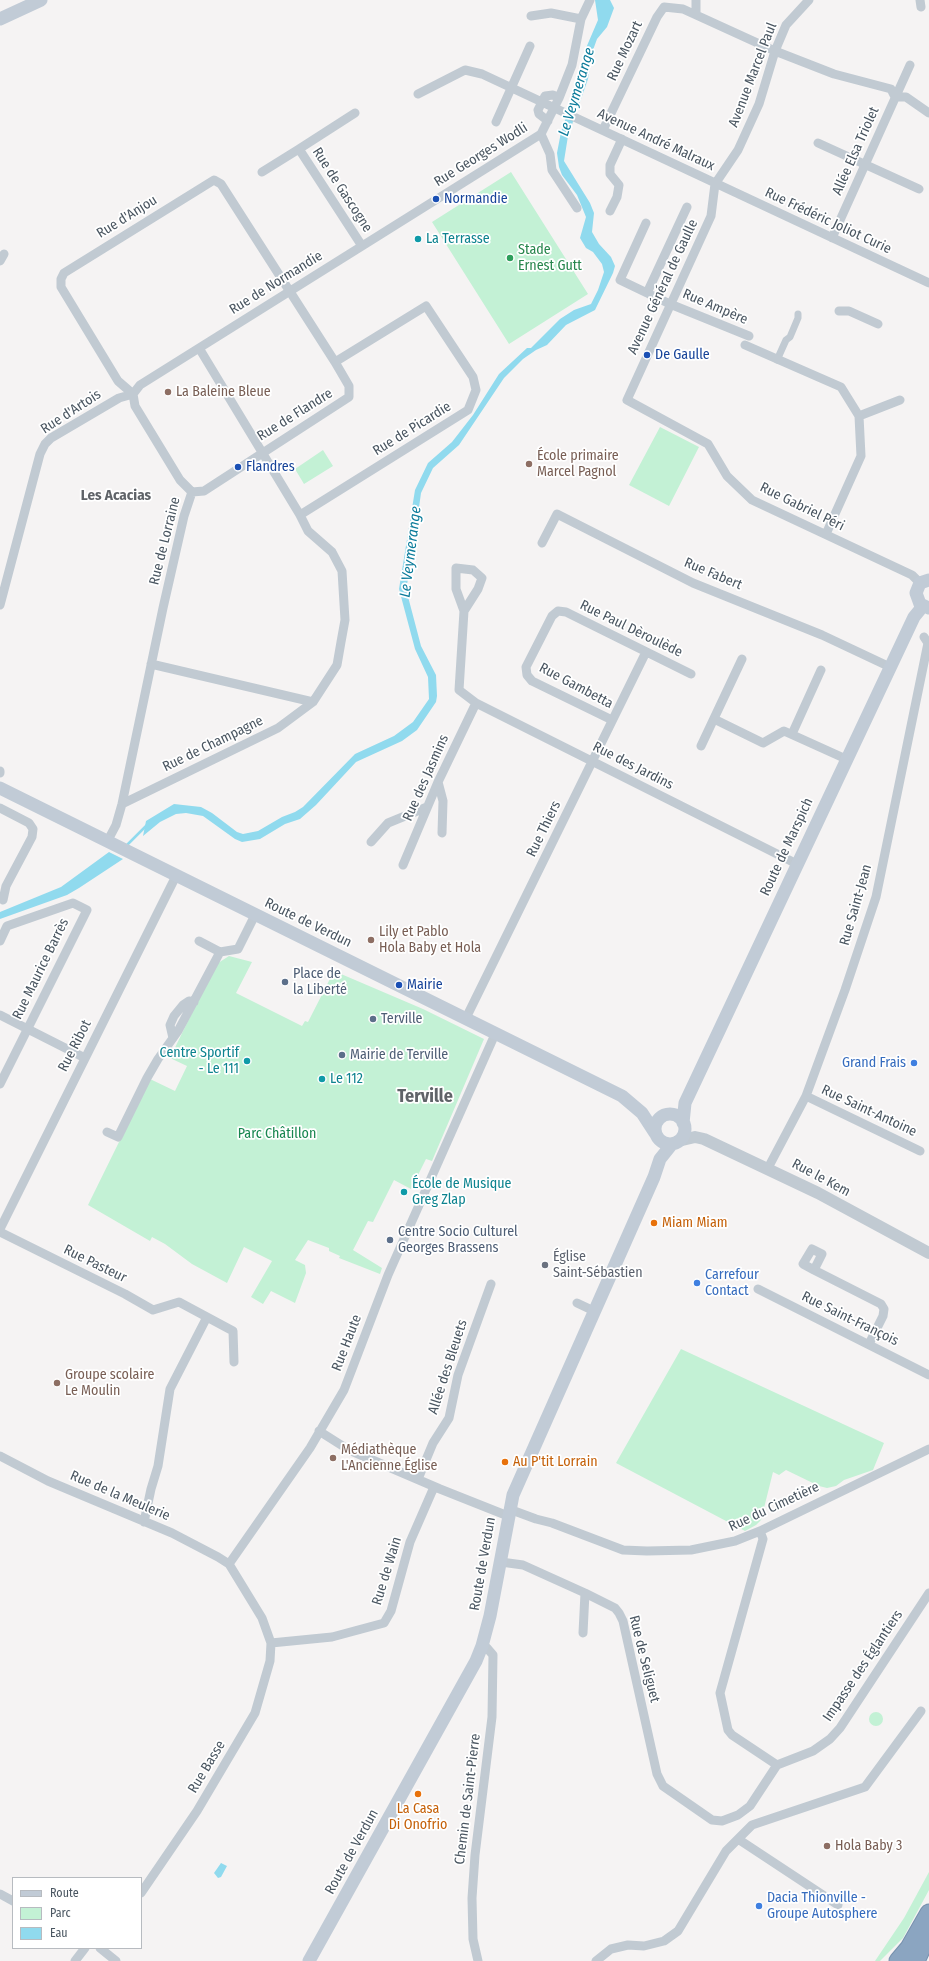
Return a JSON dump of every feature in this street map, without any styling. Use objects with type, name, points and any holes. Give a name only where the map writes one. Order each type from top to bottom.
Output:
[{"type":"highway","points":[[898,1961],[909,1948],[929,1912]]},
{"type":"highway","points":[[916,1961],[929,1932]]},
{"type":"main road","points":[[0,19],[41,0]]},
{"type":"main road","points":[[925,581],[916,590],[916,597],[926,607]]},
{"type":"main road","name":"Route de Marspich","points":[[684,1125],[685,1103],[914,617],[926,607]]},
{"type":"main road","name":"Route de Verdun","points":[[0,788],[139,858],[496,1032],[622,1096],[642,1113],[656,1136],[660,1159]]},
{"type":"main road","name":"Route de Marspich","points":[[666,1116],[685,1103]]},
{"type":"main road","name":"Route de Verdun","points":[[642,1113],[666,1116]]},
{"type":"main road","points":[[666,1116],[678,1117],[684,1125],[683,1135],[675,1143],[664,1143],[656,1136],[656,1124],[666,1116]]},
{"type":"main road","name":"Route de Verdun","points":[[309,1961],[472,1668],[482,1646],[501,1562],[508,1513],[513,1495],[660,1159],[675,1143]]},
{"type":"street","points":[[577,208],[552,170],[550,154],[541,134],[548,120],[558,110],[559,98],[572,65],[581,19],[590,0]]},
{"type":"street","points":[[696,0],[696,14]]},
{"type":"street","name":"Avenue Marcel Paul","points":[[715,184],[738,150],[760,104],[775,51],[786,25],[809,0]]},
{"type":"street","name":"Rue Mozart","points":[[603,130],[657,17],[664,7],[684,8],[775,51],[834,74],[892,89],[895,97]]},
{"type":"street","points":[[532,16],[551,13],[581,19]]},
{"type":"street","points":[[496,122],[530,46]]},
{"type":"street","name":"Allée Elsa Triolet","points":[[832,238],[910,65]]},
{"type":"street","name":"Avenue André Malraux","points":[[418,94],[465,70],[482,74],[581,121],[622,138],[715,184]]},
{"type":"street","points":[[548,120],[539,114],[538,110],[541,102],[545,96],[553,95],[559,98]]},
{"type":"street","points":[[895,97],[906,97],[929,113]]},
{"type":"street","name":"Rue de Gascogne","points":[[262,172],[356,113]]},
{"type":"street","name":"Rue Georges Wodli","points":[[436,199],[541,134]]},
{"type":"street","points":[[610,211],[617,197],[619,185],[610,174],[610,165],[622,138]]},
{"type":"street","points":[[818,143],[919,189]]},
{"type":"street","name":"Rue de Gascogne","points":[[299,149],[362,246]]},
{"type":"street","name":"Rue d'Anjou","points":[[133,394],[118,381],[60,287],[64,273],[214,180],[221,184],[289,292]]},
{"type":"street","name":"Rue Frédéric Joliot Curie","points":[[715,184],[929,283]]},
{"type":"street","name":"Avenue Général de Gaulle","points":[[627,400],[711,216],[715,184]]},
{"type":"street","name":"Rue de Normandie","points":[[133,394],[140,385],[436,199]]},
{"type":"street","points":[[647,293],[687,207]]},
{"type":"street","name":"Rue Ampère","points":[[646,223],[620,280],[670,304],[749,336]]},
{"type":"street","name":"Rue de Flandre","points":[[192,492],[204,491],[262,452],[349,398],[348,386],[335,362],[289,292]]},
{"type":"street","name":"Rue de Picardie","points":[[300,515],[468,410],[476,390],[473,377],[426,306],[335,362]]},
{"type":"street","points":[[839,311],[849,311],[878,324]]},
{"type":"street","points":[[777,360],[798,318],[798,314]]},
{"type":"street","points":[[745,345],[841,388],[859,416],[861,456],[826,534]]},
{"type":"street","name":"Rue de Champagne","points":[[122,804],[278,728],[313,702],[337,665],[344,620],[344,588],[342,571],[332,552],[308,531],[300,515],[199,348]]},
{"type":"street","name":"Rue de Lorraine","points":[[107,842],[116,825],[122,804],[184,516],[192,492],[180,480],[135,406],[133,394]]},
{"type":"street","name":"Rue d'Artois","points":[[0,605],[40,454],[45,444],[51,438],[119,398],[133,394]]},
{"type":"street","name":"Rue Gabriel Péri","points":[[627,400],[708,444],[727,476],[752,500],[925,581]]},
{"type":"street","points":[[859,416],[900,400]]},
{"type":"street","name":"Rue Fabert","points":[[542,543],[557,514],[693,583],[822,635],[890,667]]},
{"type":"street","name":"Rue des Jardins","points":[[464,611],[459,690],[476,703],[797,864]]},
{"type":"street","name":"Rue Paul Dèroulède","points":[[527,675],[526,668],[552,616],[558,612],[566,612],[691,674]]},
{"type":"street","name":"Rue Saint-Jean","points":[[768,1168],[806,1096],[845,990],[876,897],[928,644],[924,637]]},
{"type":"street","name":"Rue Thiers","points":[[466,1018],[646,652]]},
{"type":"street","points":[[701,746],[742,659]]},
{"type":"street","points":[[151,664],[313,702]]},
{"type":"street","points":[[792,734],[821,670]]},
{"type":"street","name":"Rue Gambetta","points":[[527,675],[532,681],[612,720]]},
{"type":"street","name":"Rue des Jasmins","points":[[403,865],[438,782],[476,703]]},
{"type":"street","points":[[714,719],[763,743],[784,731],[846,759]]},
{"type":"street","points":[[438,782],[443,801],[442,833]]},
{"type":"street","points":[[371,842],[388,823],[428,807]]},
{"type":"street","points":[[0,808],[29,823],[33,829],[32,836],[6,886],[3,900]]},
{"type":"street","name":"Rue Ribot","points":[[0,1229],[176,876]]},
{"type":"street","name":"Rue Maurice Barrès","points":[[0,940],[7,926],[73,903],[86,910],[0,1084]]},
{"type":"street","points":[[199,941],[220,952],[238,949],[255,915]]},
{"type":"street","points":[[107,1132],[118,1137],[147,1078],[158,1059],[174,1038],[220,952]]},
{"type":"street","points":[[0,1015],[85,1058]]},
{"type":"street","name":"Rue Haute","points":[[229,1564],[319,1431],[344,1390],[388,1275],[496,1032]]},
{"type":"street","name":"Rue Saint-Antoine","points":[[806,1096],[920,1151]]},
{"type":"street","name":"Rue le Kem","points":[[684,1125],[695,1137]]},
{"type":"street","name":"Rue le Kem","points":[[675,1143],[695,1137],[704,1138],[768,1168],[929,1253]]},
{"type":"street","name":"Rue Pasteur","points":[[0,1232],[125,1294],[153,1310],[179,1302],[207,1317]]},
{"type":"street","points":[[814,1270],[881,1304],[884,1310],[883,1316],[869,1344]]},
{"type":"street","name":"Allée des Bleuets","points":[[418,1479],[433,1443],[450,1414],[458,1375],[492,1284]]},
{"type":"street","name":"Rue Saint-François","points":[[758,1289],[929,1375]]},
{"type":"street","points":[[577,1303],[594,1311]]},
{"type":"street","points":[[144,1522],[150,1489],[158,1466],[170,1389],[207,1317],[233,1331],[234,1362]]},
{"type":"street","name":"Rue du Cimetière","points":[[319,1431],[349,1450],[434,1487],[508,1513],[552,1522],[623,1550],[691,1550],[735,1542],[929,1449]]},
{"type":"street","name":"Rue de la Meulerie","points":[[0,1456],[48,1481],[182,1538],[229,1564]]},
{"type":"street","name":"Rue de Wain","points":[[271,1643],[332,1637],[384,1623],[391,1611],[410,1542],[434,1487]]},
{"type":"street","points":[[760,1531],[763,1539],[720,1693],[727,1726],[732,1735],[777,1765]]},
{"type":"street","name":"Rue de Seliguet","points":[[501,1562],[523,1565],[615,1608],[623,1621],[659,1780],[663,1786],[705,1816],[712,1820],[722,1821],[738,1815],[750,1806],[777,1765]]},
{"type":"street","points":[[229,1564],[262,1618],[271,1643]]},
{"type":"street","points":[[583,1633],[585,1593]]},
{"type":"street","name":"Impasse des Églantiers","points":[[777,1765],[813,1751],[830,1739],[840,1728],[929,1593]]},
{"type":"street","name":"Rue Basse","points":[[142,1892],[197,1811],[255,1713],[270,1661],[271,1643]]},
{"type":"street","name":"Chemin de Saint-Pierre","points":[[478,1961],[473,1939],[472,1898],[475,1855],[492,1717],[493,1655],[487,1648],[482,1646]]},
{"type":"street","points":[[596,1961],[611,1949],[628,1945],[644,1946],[664,1941],[678,1931],[726,1850],[752,1825],[865,1787],[921,1711]]},
{"type":"street","points":[[738,1838],[838,1905]]},
{"type":"street","points":[[0,1894],[12,1900]]},
{"type":"street","points":[[75,1961],[84,1949]]},
{"type":"street","points":[[102,1949],[116,1961]]},
{"type":"green space","name":"Stade Ernest Gutt","points":[[511,172],[588,294],[509,344],[432,222]]},
{"type":"green space","points":[[660,427],[699,447],[669,506],[629,485]]},
{"type":"green space","points":[[323,450],[333,466],[304,484],[295,469]]},
{"type":"green space","name":"Parc Châtillon","points":[[229,956],[252,962],[236,993],[302,1026],[305,1021],[308,1022],[334,971],[423,1009],[484,1039],[432,1161],[426,1159],[411,1189],[394,1180],[373,1222],[368,1221],[353,1250],[382,1268],[380,1274],[339,1258],[340,1256],[329,1251],[329,1248],[308,1240],[295,1260],[305,1265],[306,1273],[295,1303],[271,1291],[263,1304],[251,1297],[272,1261],[244,1247],[227,1283],[192,1264],[165,1244],[152,1237],[150,1241],[88,1205],[150,1079],[175,1091],[187,1066],[170,1058],[215,965]]},
{"type":"green space","points":[[681,1349],[884,1443],[873,1470],[844,1480],[836,1486],[827,1488],[819,1486],[786,1470],[779,1475],[773,1472],[761,1520],[756,1525],[745,1531],[616,1463]]},
{"type":"green space","points":[[876,1712],[881,1714],[883,1719],[881,1724],[876,1726],[871,1724],[869,1719],[871,1714]]},
{"type":"green space","points":[[929,1872],[929,1890],[903,1938],[880,1961],[875,1961],[904,1918]]},
{"type":"water","points":[[595,0],[610,0],[614,8],[607,27],[597,39],[593,50],[588,79],[568,136],[564,161],[590,203],[594,213],[592,232],[599,244],[611,257],[615,266],[595,310],[566,325],[547,345],[536,350],[523,359],[504,378],[459,445],[433,468],[421,493],[411,565],[406,589],[421,646],[436,675],[436,702],[417,730],[402,741],[356,762],[316,805],[300,819],[285,824],[260,839],[242,842],[235,839],[203,816],[186,813],[176,814],[160,822],[143,836],[146,821],[174,804],[201,807],[212,813],[237,832],[243,834],[258,831],[303,807],[355,754],[394,736],[413,722],[429,699],[428,677],[415,649],[399,589],[415,490],[428,463],[452,442],[473,415],[499,374],[527,348],[531,348],[560,319],[574,310],[591,304],[598,290],[604,272],[602,264],[593,252],[586,248],[580,238],[586,217],[577,195],[562,175],[557,153],[561,132],[580,77],[586,48],[598,20]]},
{"type":"water","points":[[109,852],[123,859],[67,895],[0,919],[0,912],[61,887]]},
{"type":"water","points":[[221,1863],[227,1866],[221,1877],[218,1878],[214,1873]]},
{"type":"waterway","name":"Le Veymerange","points":[[126,846],[148,824]]},
{"type":"place","name":"Normandie","points":[[436,199]]},
{"type":"place","name":"La Terrasse","points":[[418,239]]},
{"type":"place","name":"Stade Ernest Gutt","points":[[510,258]]},
{"type":"place","name":"De Gaulle","points":[[647,355]]},
{"type":"place","name":"La Baleine Bleue","points":[[168,392]]},
{"type":"place","name":"École primaire Marcel Pagnol","points":[[529,464]]},
{"type":"place","name":"Flandres","points":[[238,467]]},
{"type":"place","name":"Lily et Pablo Hola Baby et Hola","points":[[371,940]]},
{"type":"place","name":"Place de la Liberté","points":[[285,982]]},
{"type":"place","name":"Mairie","points":[[399,985]]},
{"type":"place","name":"Terville","points":[[373,1019]]},
{"type":"place","name":"Mairie de Terville","points":[[342,1055]]},
{"type":"place","name":"Centre Sportif - Le 111","points":[[247,1061]]},
{"type":"place","name":"Grand Frais","points":[[914,1063]]},
{"type":"place","name":"Le 112","points":[[322,1079]]},
{"type":"place","name":"École de Musique Greg Zlap","points":[[404,1192]]},
{"type":"place","name":"Miam Miam","points":[[654,1223]]},
{"type":"place","name":"Centre Socio Culturel Georges Brassens","points":[[390,1240]]},
{"type":"place","name":"Église Saint-Sébastien","points":[[545,1265]]},
{"type":"place","name":"Carrefour Contact","points":[[697,1283]]},
{"type":"place","name":"Groupe scolaire Le Moulin","points":[[57,1383]]},
{"type":"place","name":"Médiathèque L'Ancienne Église","points":[[333,1458]]},
{"type":"place","name":"Au P'tit Lorrain","points":[[505,1462]]},
{"type":"place","name":"La Casa Di Onofrio","points":[[418,1794]]},
{"type":"place","name":"Hola Baby 3","points":[[827,1846]]},
{"type":"place","name":"Dacia Thionville - Groupe Autosphere","points":[[759,1906]]},
{"type":"district","name":"Les Acacias","points":[[116,496]]},
{"type":"district","name":"Terville","points":[[425,1097]]}]
